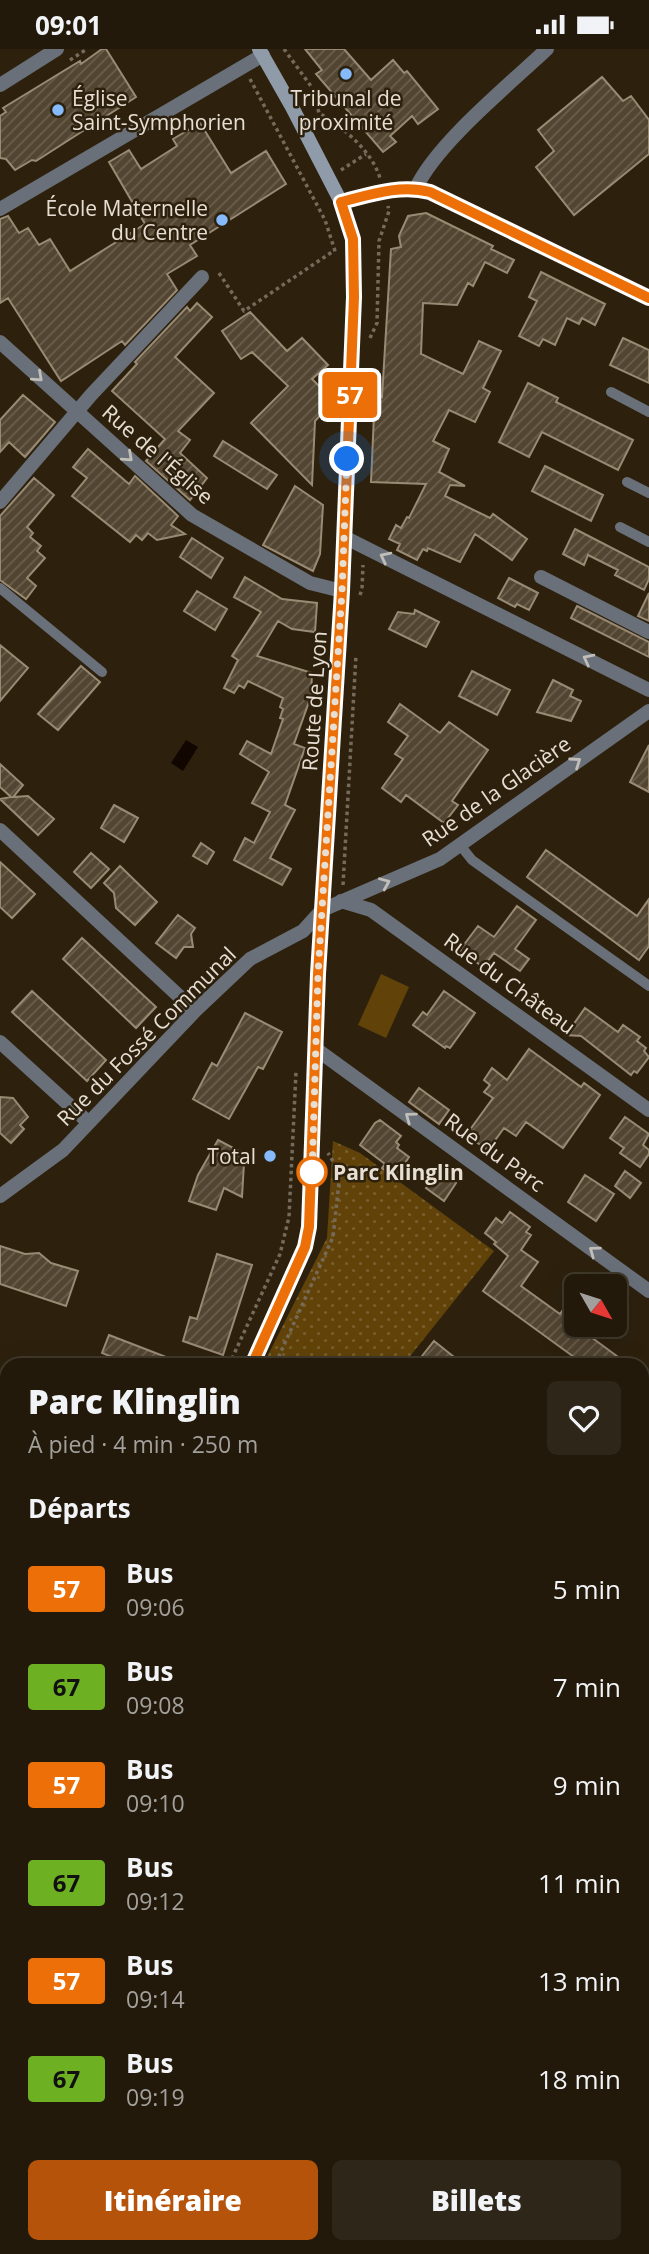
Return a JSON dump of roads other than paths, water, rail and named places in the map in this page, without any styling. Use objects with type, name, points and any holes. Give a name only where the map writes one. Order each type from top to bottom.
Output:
[{"type":"main road","name":"Route de Lyon","points":[[255,1358],[305,1247],[309,1227],[322,910],[342,591],[354,297],[353,239],[341,202],[261,52]]},
{"type":"main road","points":[[341,202],[416,188],[649,298]]},
{"type":"street","points":[[0,85],[57,49]]},
{"type":"street","points":[[416,188],[424,172],[461,131],[547,49]]},
{"type":"street","points":[[0,209],[243,66],[261,52]]},
{"type":"street","points":[[0,502],[77,412],[202,277]]},
{"type":"street","name":"Rue de l'Église","points":[[0,342],[192,515],[310,583],[342,591]]},
{"type":"street","points":[[344,537],[649,690]]},
{"type":"street","points":[[541,577],[649,632]]},
{"type":"street","name":"Rue de la Glacière","points":[[322,910],[440,859],[649,711]]},
{"type":"street","points":[[0,830],[195,1011]]},
{"type":"street","name":"Rue du Château","points":[[341,901],[371,910],[649,1110]]},
{"type":"street","name":"Rue du Fossé Communal","points":[[0,1196],[63,1150],[195,1011],[250,959],[303,931],[322,910]]},
{"type":"street","points":[[0,1042],[88,1122]]},
{"type":"street","name":"Rue du Parc","points":[[316,1049],[649,1291]]},
{"type":"lane","points":[[611,392],[649,412]]},
{"type":"lane","points":[[627,482],[649,493]]},
{"type":"lane","points":[[620,527],[649,542]]},
{"type":"lane","points":[[0,588],[102,672]]},
{"type":"lane","points":[[460,845],[472,860],[645,984],[649,970]]},
{"type":"place","name":"Tribunal de proximité","points":[[346,74]]},
{"type":"place","name":"Église Saint-Symphorien","points":[[58,110]]},
{"type":"place","name":"École Maternelle du Centre","points":[[222,220]]},
{"type":"place","name":"Total","points":[[270,1156]]},
{"type":"place","name":"Parc Klinglin","points":[[312,1172]]}]
